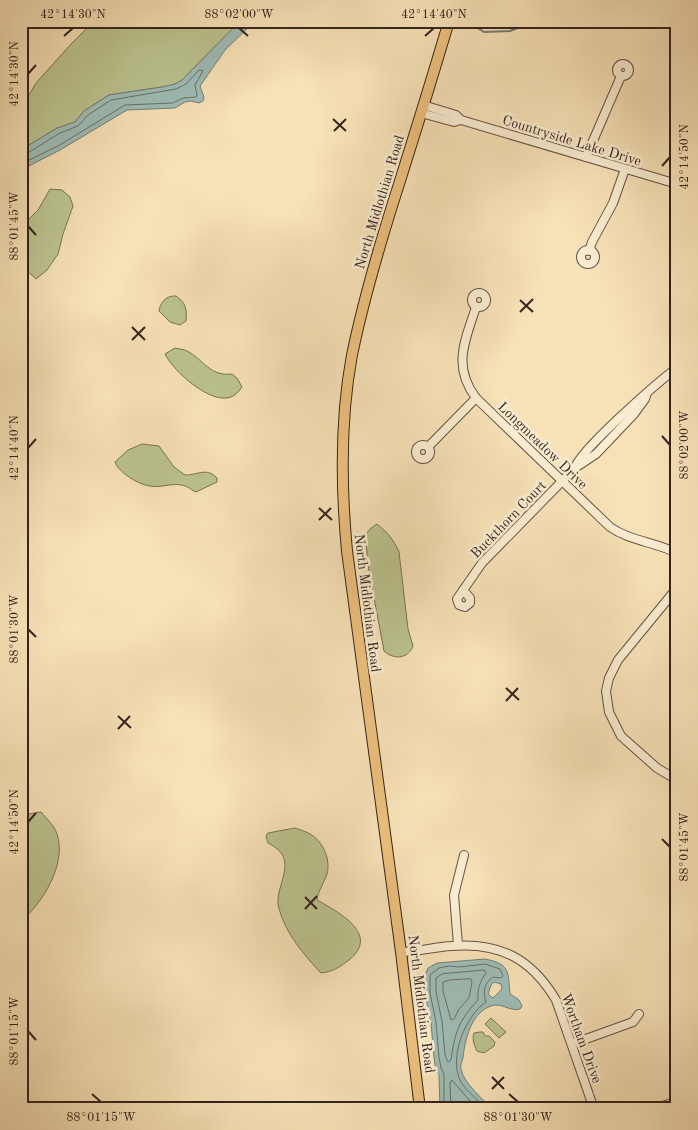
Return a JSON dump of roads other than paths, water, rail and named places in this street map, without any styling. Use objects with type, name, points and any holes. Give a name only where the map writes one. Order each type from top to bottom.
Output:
[{"type":"main road","name":"North Midlothian Road","points":[[420,1109],[401,952],[348,560],[344,522],[343,464],[352,356],[372,269],[449,21]]},
{"type":"street","points":[[586,157],[621,76]]},
{"type":"street","name":"Countryside Lake Drive","points":[[422,109],[456,115],[461,120],[677,184]]},
{"type":"street","points":[[589,250],[614,202],[625,169]]},
{"type":"street","name":"Longmeadow Drive","points":[[476,307],[461,365],[466,382],[476,398],[616,532],[677,553]]},
{"type":"street","name":"Buckthorn Court","points":[[463,590],[482,563],[575,468],[602,447],[634,414],[646,396],[662,379],[677,368]]},
{"type":"street","points":[[428,447],[476,398]]},
{"type":"street","points":[[677,588],[618,660],[609,678],[606,691],[609,712],[621,736],[657,768],[677,780]]},
{"type":"street","points":[[458,945],[454,894],[455,883],[463,864],[464,855]]},
{"type":"street","name":"Wortham Drive","points":[[401,952],[458,945],[476,945],[497,949],[515,956],[532,968],[548,986],[556,1000],[594,1109]]},
{"type":"street","points":[[572,1044],[632,1022],[639,1014]]},
{"type":"street","points":[[652,1109],[669,1104],[677,1105]]},
{"type":"water","points":[[240,21],[255,21],[225,50],[200,86],[204,97],[203,101],[199,103],[185,102],[175,108],[127,110],[60,150],[21,170],[21,150],[57,128],[75,122],[84,111],[109,95],[162,87],[182,80]]},
{"type":"water","points":[[485,959],[499,963],[508,974],[510,994],[519,1000],[522,1006],[516,1010],[499,1005],[484,1009],[478,1014],[467,1035],[461,1069],[469,1085],[491,1109],[440,1109],[439,1074],[436,1071],[424,982],[428,968],[437,963]],"holes":[[[494,982],[501,984],[502,989],[493,998],[488,994]]]},
{"type":"waterway","points":[[454,21],[476,27],[484,32],[510,31],[520,27],[526,21]]},
{"type":"waterway","points":[[669,21],[677,32]]}]
